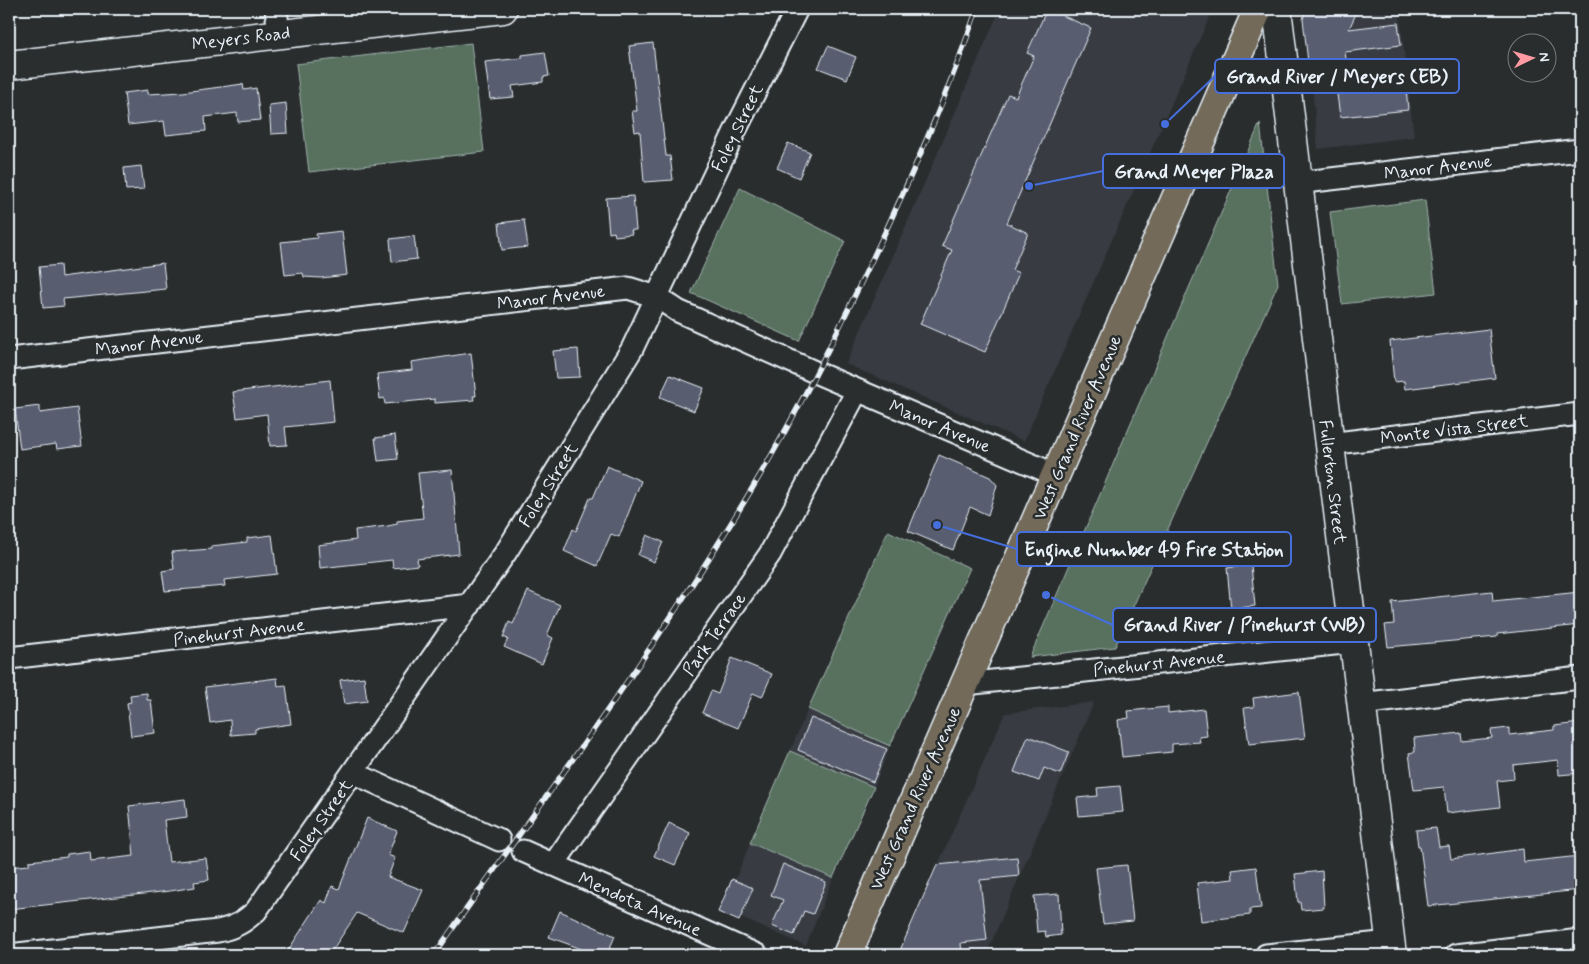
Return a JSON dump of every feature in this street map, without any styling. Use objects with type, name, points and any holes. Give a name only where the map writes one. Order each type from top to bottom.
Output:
[{"type":"main road","name":"West Grand River Avenue","points":[[847,955],[1258,9]]},
{"type":"street","name":"Meyers Road","points":[[9,65],[278,21],[503,9]]},
{"type":"street","name":"Foley Street","points":[[9,955],[218,931],[239,924],[256,911],[354,774],[506,552],[632,349],[736,129],[797,9]]},
{"type":"street","name":"Fullerton Street","points":[[1276,9],[1391,949]]},
{"type":"street","name":"Manor Avenue","points":[[1296,183],[1580,150]]},
{"type":"street","name":"Manor Avenue","points":[[9,359],[628,288],[657,297],[678,311],[857,391],[1056,475]]},
{"type":"street","name":"Park Terrace","points":[[552,865],[770,554],[857,391]]},
{"type":"street","name":"Monte Vista Street","points":[[1328,444],[1580,414]]},
{"type":"street","name":"Pinehurst Avenue","points":[[9,658],[470,605]]},
{"type":"street","name":"Pinehurst Avenue","points":[[965,684],[1353,642]]},
{"type":"street","points":[[1360,704],[1580,678]]},
{"type":"street","points":[[354,774],[499,840]]},
{"type":"street","name":"Mendota Avenue","points":[[523,851],[757,955]]},
{"type":"street","points":[[1456,955],[1580,940]]},
{"type":"street","points":[[1266,955],[1391,949]]},
{"type":"shaded area","points":[[1000,9],[1213,9],[1024,441],[846,364]]},
{"type":"shaded area","points":[[1311,9],[1399,9],[1414,137],[1318,149],[1306,21]]},
{"type":"shaded area","points":[[1094,702],[986,955],[898,955],[1005,713]]},
{"type":"shaded area","points":[[808,709],[890,746],[874,787],[790,751]]},
{"type":"shaded area","points":[[750,843],[833,878],[806,946],[723,910]]},
{"type":"green space","points":[[471,43],[484,152],[309,172],[296,64]]},
{"type":"green space","points":[[1260,123],[1278,284],[1115,647],[1030,657]]},
{"type":"green space","points":[[740,188],[845,241],[799,341],[691,293]]},
{"type":"green space","points":[[1425,200],[1436,293],[1342,304],[1330,212]]},
{"type":"green space","points":[[888,531],[970,568],[890,746],[808,709]]},
{"type":"green space","points":[[790,751],[874,787],[833,878],[750,843]]},
{"type":"building","points":[[1047,9],[1091,28],[1007,223],[1028,233],[1012,270],[1019,273],[985,352],[920,324],[952,250],[942,246],[1008,94],[1016,97],[1034,56],[1027,53]]},
{"type":"building","points":[[1306,9],[1358,9],[1349,29],[1398,23],[1401,45],[1345,52],[1347,66],[1309,71],[1303,19]]},
{"type":"building","points":[[653,43],[666,156],[670,156],[673,180],[644,182],[640,131],[635,132],[632,111],[637,111],[629,46]]},
{"type":"building","points":[[828,46],[856,57],[847,79],[818,68]]},
{"type":"building","points":[[545,52],[549,76],[543,77],[543,82],[512,86],[514,97],[490,99],[485,62],[522,58],[522,55]]},
{"type":"building","points":[[243,84],[244,90],[256,88],[260,120],[238,122],[237,113],[205,117],[206,131],[166,135],[164,121],[128,125],[124,93],[148,90],[148,94],[183,92]]},
{"type":"building","points":[[1406,87],[1408,110],[1340,117],[1337,94]]},
{"type":"building","points":[[286,103],[288,133],[271,134],[269,105]]},
{"type":"building","points":[[788,143],[810,152],[799,178],[777,168]]},
{"type":"building","points":[[141,166],[144,189],[126,190],[124,168]]},
{"type":"building","points":[[633,196],[636,230],[631,230],[632,234],[615,236],[614,232],[609,233],[606,198]]},
{"type":"building","points":[[524,220],[528,247],[502,250],[499,223]]},
{"type":"building","points":[[342,231],[347,275],[321,278],[304,277],[303,273],[285,275],[281,242],[317,238],[316,234]]},
{"type":"building","points":[[414,236],[417,259],[392,262],[390,239]]},
{"type":"building","points":[[163,263],[166,289],[63,299],[64,306],[43,308],[39,267],[60,265],[61,277]]},
{"type":"building","points":[[1489,329],[1495,378],[1405,389],[1404,381],[1394,382],[1390,341]]},
{"type":"building","points":[[578,349],[580,377],[556,378],[553,351]]},
{"type":"building","points":[[471,353],[476,396],[473,396],[474,400],[435,403],[435,399],[385,404],[384,398],[380,399],[377,374],[412,370],[411,362]]},
{"type":"building","points":[[670,375],[704,388],[694,411],[660,397]]},
{"type":"building","points":[[330,380],[334,422],[285,427],[287,445],[270,446],[267,414],[237,418],[233,392]]},
{"type":"building","points":[[40,406],[40,413],[77,408],[82,446],[57,449],[56,444],[20,449],[15,409]]},
{"type":"building","points":[[395,435],[398,459],[378,461],[375,438]]},
{"type":"building","points":[[939,455],[990,477],[997,485],[988,515],[970,507],[953,550],[908,531]]},
{"type":"building","points":[[607,466],[641,481],[619,537],[611,534],[597,566],[564,551],[573,529],[576,531],[590,498],[593,498]]},
{"type":"building","points":[[452,470],[459,554],[417,559],[418,565],[393,568],[392,560],[320,568],[318,545],[356,540],[355,530],[388,526],[397,524],[397,521],[423,518],[418,473]]},
{"type":"building","points":[[272,535],[277,574],[224,580],[225,586],[165,591],[162,571],[174,569],[172,552],[211,549],[211,546],[247,542],[247,538]]},
{"type":"building","points":[[647,535],[663,542],[654,562],[638,555]]},
{"type":"building","points":[[1251,565],[1255,606],[1231,609],[1227,568]]},
{"type":"building","points":[[528,591],[560,605],[547,635],[553,638],[542,664],[504,647],[508,639],[503,637],[509,622],[513,624]]},
{"type":"building","points":[[1492,591],[1493,601],[1580,592],[1580,625],[1497,634],[1497,637],[1388,647],[1385,625],[1394,624],[1392,602]]},
{"type":"building","points":[[732,658],[772,674],[762,697],[753,693],[738,728],[702,713],[711,691],[718,694]]},
{"type":"building","points":[[364,677],[367,701],[344,704],[340,680]]},
{"type":"building","points":[[277,678],[278,686],[286,685],[291,724],[255,729],[255,733],[231,735],[230,720],[210,723],[205,687]]},
{"type":"building","points":[[1299,692],[1305,738],[1249,744],[1244,708],[1254,707],[1253,698]]},
{"type":"building","points":[[147,693],[147,700],[151,700],[155,733],[131,736],[127,703],[131,702],[130,695]]},
{"type":"building","points":[[1168,707],[1168,713],[1204,709],[1207,736],[1199,737],[1200,742],[1172,744],[1172,752],[1122,757],[1118,720],[1129,718],[1128,711]]},
{"type":"building","points":[[811,718],[887,749],[873,782],[798,750]]},
{"type":"building","points":[[1580,723],[1580,773],[1559,775],[1558,760],[1513,765],[1514,779],[1497,781],[1500,807],[1447,813],[1444,787],[1414,790],[1409,753],[1415,752],[1414,738],[1461,733],[1462,741],[1492,738],[1491,730],[1509,728],[1509,735],[1554,730],[1554,726]]},
{"type":"building","points":[[1028,736],[1069,752],[1060,774],[1044,768],[1039,781],[1014,772]]},
{"type":"building","points":[[1120,786],[1123,812],[1079,816],[1077,798],[1098,796],[1097,788]]},
{"type":"building","points":[[185,799],[187,817],[164,820],[169,862],[206,858],[209,880],[194,882],[195,887],[170,891],[9,909],[9,867],[29,865],[29,861],[67,857],[67,854],[90,851],[91,861],[134,856],[129,806]]},
{"type":"building","points":[[367,818],[397,831],[388,855],[395,858],[388,877],[423,890],[404,933],[357,913],[329,955],[285,955],[321,900],[326,903],[332,886],[339,889]]},
{"type":"building","points":[[669,823],[690,833],[675,865],[654,856]]},
{"type":"building","points":[[1436,828],[1439,847],[1449,846],[1451,859],[1523,849],[1524,862],[1580,856],[1580,890],[1428,906],[1416,830]]},
{"type":"building","points":[[1017,857],[1019,876],[980,880],[987,940],[961,943],[962,955],[898,955],[937,865]]},
{"type":"building","points":[[783,864],[826,882],[813,914],[804,911],[794,935],[772,926],[783,900],[771,895]]},
{"type":"building","points":[[1127,865],[1133,921],[1103,924],[1096,868]]},
{"type":"building","points":[[1256,867],[1261,908],[1250,909],[1250,915],[1201,921],[1197,883],[1233,879],[1232,870]]},
{"type":"building","points":[[1322,871],[1324,908],[1301,910],[1300,902],[1298,902],[1295,874]]},
{"type":"building","points":[[732,879],[753,888],[739,921],[718,912]]},
{"type":"building","points":[[1059,894],[1061,935],[1046,937],[1045,931],[1037,932],[1034,896]]},
{"type":"building","points":[[560,911],[615,936],[607,955],[598,955],[549,937]]},
{"type":"railway","points":[[434,955],[636,668],[713,552],[766,465],[826,353],[898,204],[927,140],[977,9]]},
{"type":"place","name":"Grand River / Meyers (EB)","points":[[1165,124]]},
{"type":"place","name":"Grand Meyer Plaza","points":[[1029,186]]},
{"type":"place","name":"Engine Number 49 Fire Station","points":[[937,525]]},
{"type":"place","name":"Grand River / Pinehurst (WB)","points":[[1046,595]]}]
